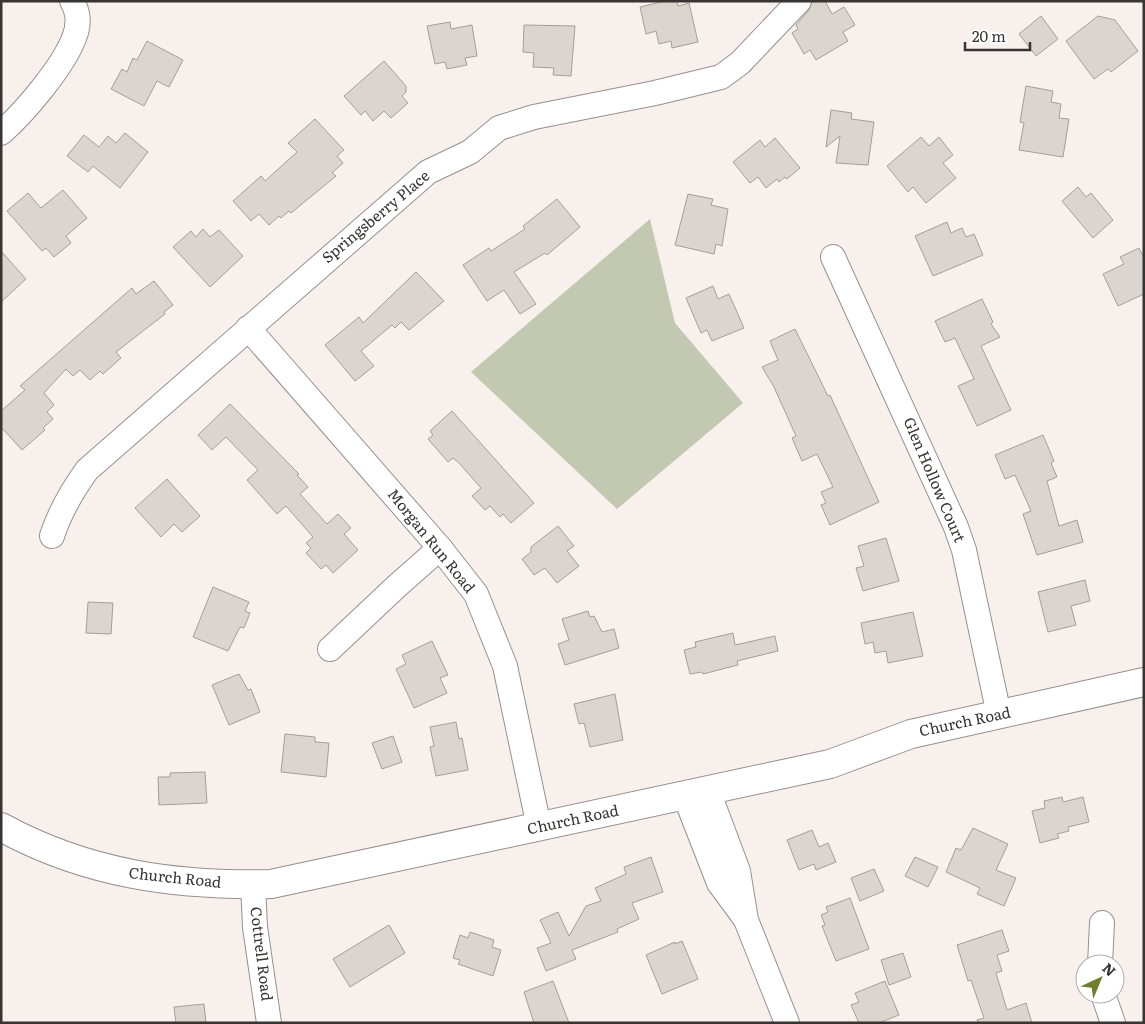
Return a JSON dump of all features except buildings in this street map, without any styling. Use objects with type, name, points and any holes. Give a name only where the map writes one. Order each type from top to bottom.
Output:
[{"type":"main road","name":"Church Road","points":[[1,827],[48,850],[91,866],[141,876],[211,884],[272,884],[830,764],[911,734],[1144,682]]},
{"type":"street","name":"Springsberry Place","points":[[52,536],[58,518],[71,492],[87,470],[413,183],[428,172],[470,152],[499,128],[534,117],[721,78],[740,63],[799,1]]},
{"type":"street","points":[[1,133],[21,113],[59,65],[74,39],[75,11]]},
{"type":"street","name":"Glen Hollow Court","points":[[832,258],[956,527],[964,550],[999,715]]},
{"type":"street","name":"Morgan Run Road","points":[[248,328],[440,548],[476,594],[505,666],[539,827]]},
{"type":"street","points":[[330,649],[440,548]]},
{"type":"street","points":[[696,793],[719,884],[746,920],[787,1023]]},
{"type":"street","name":"Cottrell Road","points":[[253,884],[255,927],[269,1023]]},
{"type":"street","points":[[1100,954],[1102,923]]},
{"type":"street","points":[[1106,1004],[1113,1023]]},
{"type":"green space","points":[[650,219],[675,323],[743,403],[617,509],[471,372]]}]
